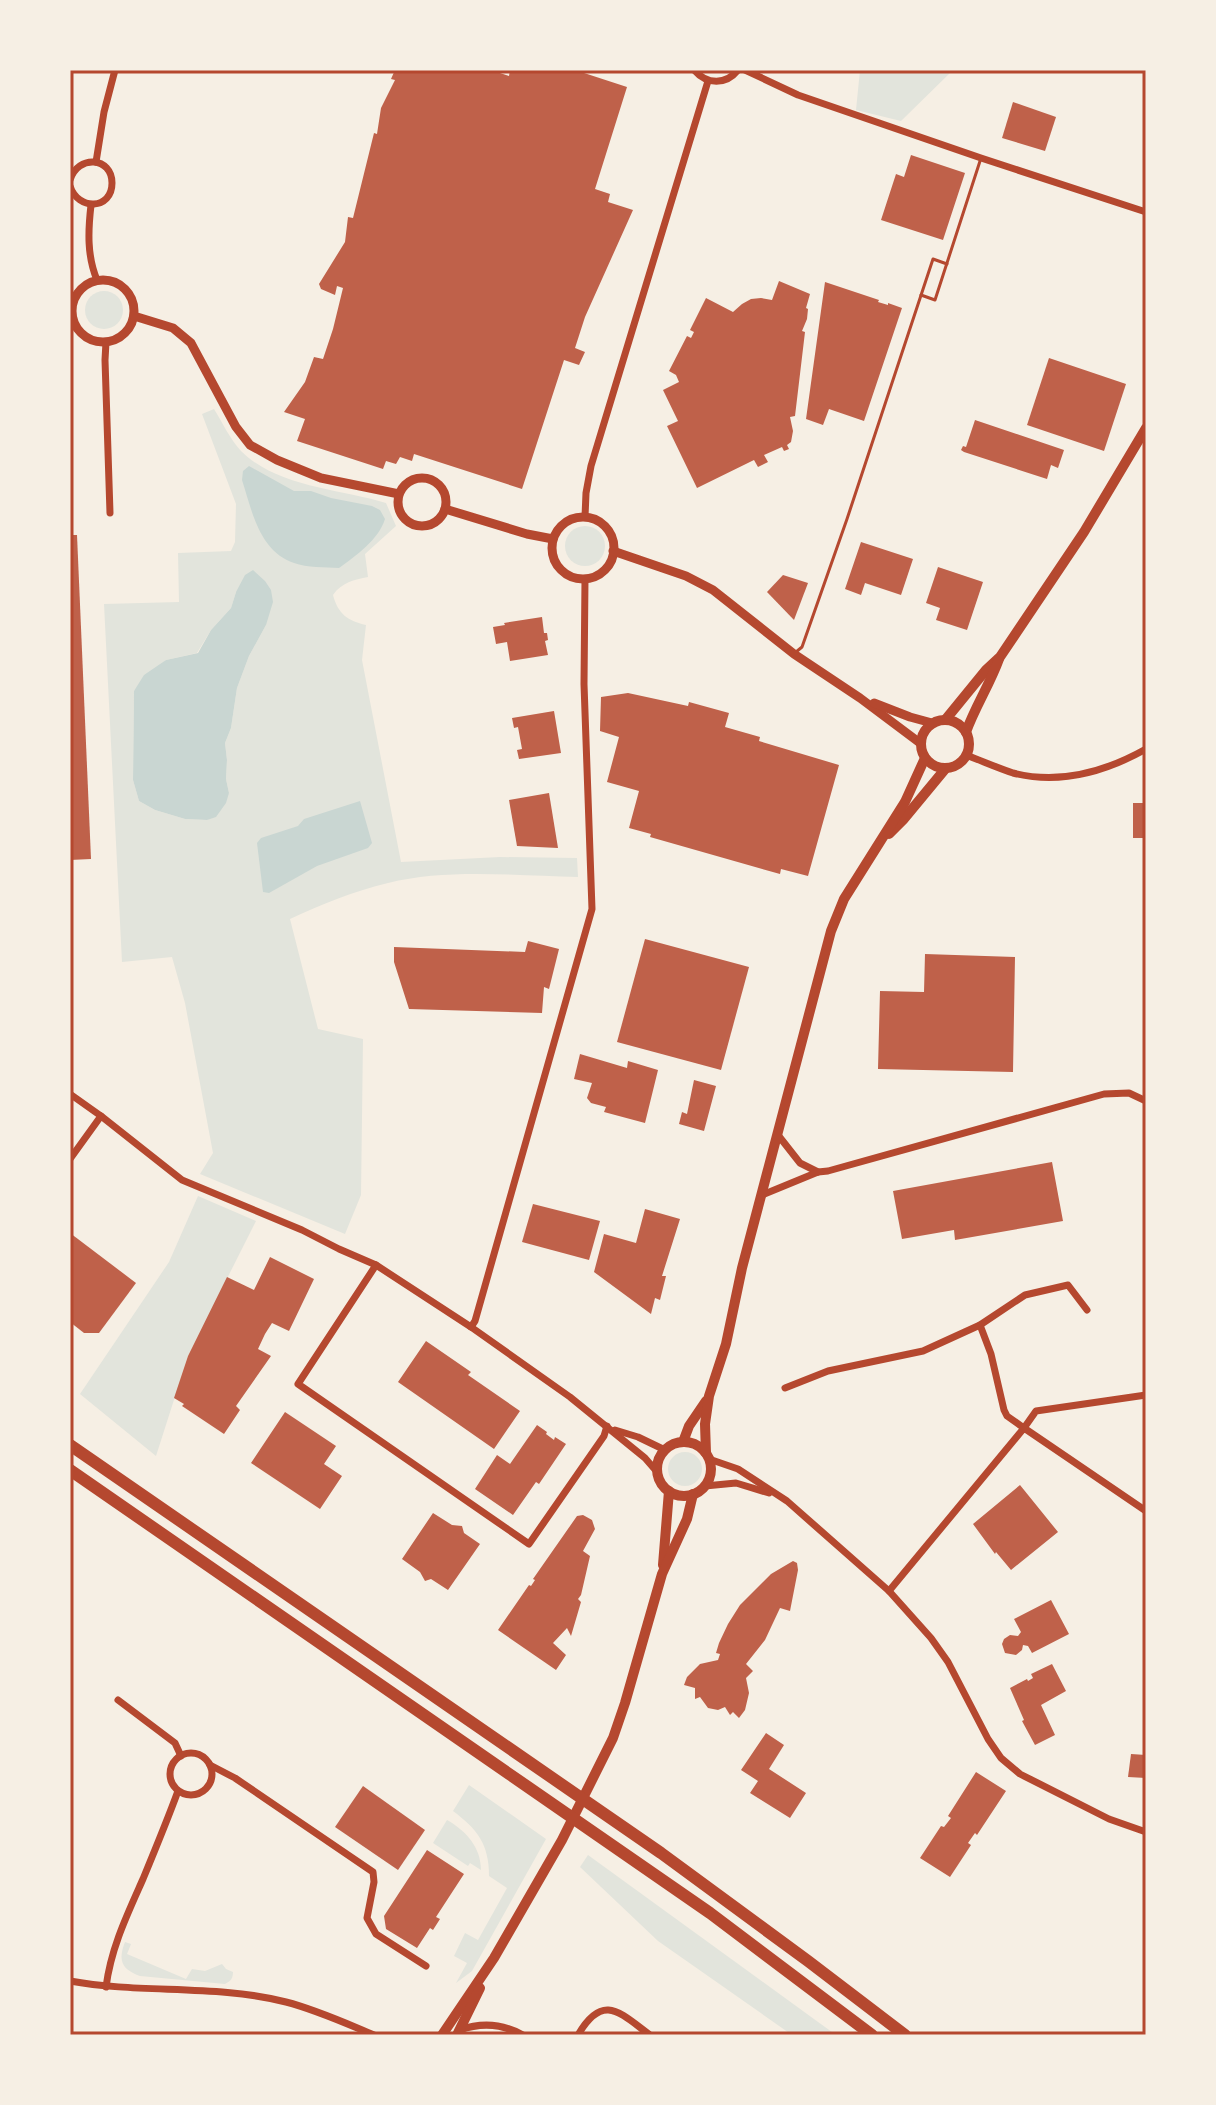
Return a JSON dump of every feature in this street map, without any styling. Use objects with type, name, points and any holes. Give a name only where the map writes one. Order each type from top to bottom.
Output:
[{"type":"highway","points":[[70,1445],[650,1845],[905,2035]]},
{"type":"highway","points":[[70,1470],[698,1905],[872,2035]]},
{"type":"main road","points":[[946,719],[1000,657],[1084,532],[1146,428]]},
{"type":"main road","points":[[966,732],[1000,657]]},
{"type":"main road","points":[[946,719],[958,723],[966,732],[969,748],[958,764],[946,768],[934,766],[925,758],[920,743],[926,728],[946,719]]},
{"type":"main road","points":[[708,1456],[692,1443],[676,1443],[665,1450],[660,1457],[658,1473],[663,1486],[676,1495],[693,1494],[705,1486],[711,1473],[705,1424],[709,1396],[726,1344],[742,1268],[831,931],[844,899],[912,789],[925,758]]},
{"type":"main road","points":[[882,841],[946,768]]},
{"type":"main road","points":[[683,1442],[689,1426],[709,1396]]},
{"type":"main road","points":[[662,1574],[669,1491]]},
{"type":"main road","points":[[442,2035],[494,1958],[562,1840],[613,1738],[662,1574],[687,1519],[693,1494]]},
{"type":"main road","points":[[459,2032],[494,1958]]},
{"type":"street","points":[[96,162],[115,70]]},
{"type":"street","points":[[694,70],[708,81],[727,80],[738,70]]},
{"type":"street","points":[[745,70],[798,95],[1146,214]]},
{"type":"street","points":[[585,517],[591,466],[708,81]]},
{"type":"street","points":[[70,180],[76,168],[96,162],[107,168],[112,187],[107,197],[91,205],[79,201],[70,186]]},
{"type":"street","points":[[91,205],[88,230],[90,265],[97,280]]},
{"type":"street","points":[[97,280],[107,280],[125,289],[134,306],[134,316],[124,334],[106,342],[85,337],[71,320],[74,299],[79,290],[97,280]]},
{"type":"street","points":[[134,316],[173,328],[191,343],[236,427],[250,445],[321,478],[399,494]]},
{"type":"street","points":[[106,342],[110,513]]},
{"type":"street","points":[[429,479],[442,487],[445,509],[442,516],[430,525],[415,525],[403,516],[398,502],[399,494],[408,482],[429,479]]},
{"type":"street","points":[[445,509],[553,539]]},
{"type":"street","points":[[585,517],[603,525],[613,541],[613,551],[601,573],[585,579],[566,574],[559,567],[552,549],[553,539],[565,522],[585,517]]},
{"type":"street","points":[[613,551],[686,576],[713,590],[794,654],[920,743]]},
{"type":"street","points":[[471,1327],[592,909],[584,684],[585,579]]},
{"type":"street","points":[[860,698],[932,723]]},
{"type":"street","points":[[966,755],[1015,773],[1069,778],[1111,766],[1146,749]]},
{"type":"street","points":[[762,1195],[818,1172],[1104,1094],[1129,1093],[1146,1101]]},
{"type":"street","points":[[70,1094],[182,1180],[376,1265],[570,1397],[645,1458],[658,1473]]},
{"type":"street","points":[[70,1159],[101,1116]]},
{"type":"street","points":[[778,1135],[800,1163],[818,1172]]},
{"type":"street","points":[[376,1265],[298,1384],[309,1392],[529,1544],[609,1427]]},
{"type":"street","points":[[785,1388],[828,1371],[923,1351],[980,1325],[1025,1295],[1068,1285],[1087,1310]]},
{"type":"street","points":[[980,1325],[1007,1416],[1146,1511]]},
{"type":"street","points":[[889,1591],[1036,1411],[1146,1395]]},
{"type":"street","points":[[609,1427],[665,1450]]},
{"type":"street","points":[[708,1456],[738,1469],[787,1501],[889,1591],[948,1662],[1001,1758],[1020,1774],[1061,1797],[1146,1832]]},
{"type":"street","points":[[705,1486],[736,1483],[778,1496]]},
{"type":"street","points":[[118,1700],[175,1743],[181,1756]]},
{"type":"street","points":[[210,1765],[212,1779],[204,1791],[191,1796],[173,1786],[171,1766],[181,1756],[200,1755],[210,1765],[235,1778],[373,1872],[367,1918],[376,1934],[426,1966]]},
{"type":"street","points":[[106,1987],[117,1940],[178,1791]]},
{"type":"street","points":[[70,1981],[106,1987],[235,1994],[284,2001],[374,2035]]},
{"type":"street","points":[[578,2035],[596,2013],[609,2008],[650,2035]]},
{"type":"street","points":[[459,2032],[483,2024],[507,2028],[523,2035]]},
{"type":"lane","points":[[921,295],[935,300],[981,158]]},
{"type":"lane","points":[[794,654],[802,647],[933,259],[947,264]]},
{"type":"shaded area","points":[[860,70],[953,70],[901,121],[856,110]]},
{"type":"shaded area","points":[[104,291],[118,296],[123,310],[118,324],[104,329],[90,324],[85,310],[90,296]]},
{"type":"shaded area","points":[[214,409],[241,451],[272,472],[290,480],[386,503],[396,526],[365,554],[368,577],[344,584],[333,595],[345,616],[366,625],[362,660],[401,862],[500,857],[577,858],[578,877],[482,874],[411,878],[350,894],[290,919],[318,1029],[363,1039],[361,1195],[345,1234],[200,1174],[213,1153],[185,1003],[172,957],[122,962],[104,604],[179,602],[178,553],[231,551],[235,542],[236,504],[202,414]],"holes":[[[236,592],[266,625],[249,656],[237,688],[231,728],[225,743],[229,793],[207,820],[185,819],[155,810],[139,801],[133,780],[134,691],[166,660],[197,653],[211,630],[231,608]]]},
{"type":"shaded area","points":[[249,466],[294,491],[311,491],[372,506],[380,510],[385,519],[366,546],[339,568],[294,563],[273,549],[259,529],[242,480],[243,471]]},
{"type":"shaded area","points":[[585,526],[599,532],[605,546],[599,560],[585,566],[571,560],[565,546],[571,532]]},
{"type":"shaded area","points":[[253,570],[271,590],[273,602],[266,625],[249,656],[237,688],[231,728],[225,743],[229,793],[226,803],[216,817],[207,820],[185,819],[155,810],[139,801],[133,780],[134,691],[144,675],[166,660],[198,653],[211,630],[231,608],[245,575]]},
{"type":"shaded area","points":[[360,801],[372,843],[368,848],[317,866],[269,893],[263,892],[257,843],[261,838],[298,826],[304,819]]},
{"type":"shaded area","points":[[198,1196],[256,1221],[188,1356],[156,1456],[80,1394],[169,1262]]},
{"type":"shaded area","points":[[685,1452],[697,1457],[702,1469],[697,1481],[685,1486],[673,1481],[668,1469],[673,1457]]},
{"type":"shaded area","points":[[469,1785],[546,1839],[472,1971],[456,1983],[467,1963],[454,1956],[465,1933],[478,1940],[507,1888],[489,1876],[487,1855],[480,1838],[453,1811]]},
{"type":"shaded area","points":[[447,1820],[471,1840],[481,1870],[470,1863],[468,1866],[433,1843]]},
{"type":"shaded area","points":[[588,1855],[836,2035],[792,2035],[658,1941],[580,1867]]},
{"type":"shaded area","points":[[125,1942],[131,1944],[127,1954],[186,1979],[192,1969],[205,1971],[222,1964],[233,1972],[233,1976],[225,1984],[140,1976],[123,1963]]},
{"type":"building","points":[[395,70],[491,70],[509,76],[510,70],[582,70],[627,87],[595,189],[610,194],[608,202],[633,210],[585,317],[575,348],[585,352],[579,365],[564,360],[522,489],[414,454],[412,461],[400,457],[396,464],[386,461],[383,469],[297,441],[305,419],[284,412],[305,382],[314,357],[323,359],[333,329],[343,288],[337,286],[335,295],[321,289],[319,284],[345,242],[348,217],[353,218],[374,133],[377,134],[381,108],[395,80],[391,79]]},
{"type":"building","points":[[1013,102],[1056,117],[1045,151],[1002,138]]},
{"type":"building","points":[[911,155],[965,173],[943,240],[881,220],[896,174],[904,177]]},
{"type":"building","points":[[779,281],[810,294],[802,331],[805,332],[795,416],[790,417],[793,431],[791,442],[787,445],[789,449],[784,451],[782,447],[764,455],[768,462],[758,467],[754,460],[697,488],[667,426],[678,421],[663,390],[679,382],[676,375],[669,371],[687,336],[691,338],[694,332],[690,330],[706,298],[733,312],[751,299],[772,300]]},
{"type":"building","points":[[825,282],[902,308],[864,421],[829,409],[823,425],[806,419]]},
{"type":"building","points":[[1049,358],[1126,384],[1104,451],[1027,425]]},
{"type":"building","points":[[975,420],[1064,450],[1058,468],[1051,465],[1047,479],[964,452],[961,450],[963,446],[966,447]]},
{"type":"building","points":[[70,535],[77,535],[91,859],[70,860]]},
{"type":"building","points":[[861,542],[913,559],[901,595],[865,583],[861,595],[845,589]]},
{"type":"building","points":[[938,567],[983,582],[967,630],[936,620],[940,608],[926,603]]},
{"type":"building","points":[[783,575],[808,583],[794,620],[767,592]]},
{"type":"building","points":[[542,617],[544,633],[547,633],[548,655],[510,661],[507,642],[496,644],[493,627]]},
{"type":"building","points":[[628,693],[688,706],[689,702],[729,713],[725,727],[760,737],[759,741],[839,765],[808,876],[781,869],[780,874],[650,837],[651,834],[629,828],[639,791],[607,782],[619,737],[600,731],[601,697]]},
{"type":"building","points":[[554,711],[561,753],[519,759],[517,750],[522,749],[518,727],[514,728],[512,718]]},
{"type":"building","points":[[549,793],[558,848],[517,846],[509,800]]},
{"type":"building","points":[[1133,803],[1146,803],[1146,838],[1133,838]]},
{"type":"building","points":[[645,939],[749,967],[721,1070],[617,1042]]},
{"type":"building","points":[[528,941],[559,949],[549,989],[544,987],[542,1013],[409,1009],[394,962],[394,947],[525,952]]},
{"type":"building","points":[[925,954],[1015,957],[1013,1072],[878,1069],[880,991],[924,992]]},
{"type":"building","points":[[580,1054],[627,1068],[628,1061],[658,1070],[645,1123],[604,1112],[606,1107],[591,1103],[587,1098],[592,1083],[574,1079]]},
{"type":"building","points":[[694,1080],[716,1086],[704,1131],[679,1124],[682,1112],[687,1114]]},
{"type":"building","points":[[1052,1162],[1063,1221],[955,1240],[954,1230],[902,1239],[893,1191]]},
{"type":"building","points":[[533,1204],[600,1221],[589,1260],[522,1242]]},
{"type":"building","points":[[645,1209],[680,1219],[662,1276],[666,1276],[660,1300],[655,1298],[651,1314],[594,1272],[604,1234],[636,1243]]},
{"type":"building","points":[[70,1233],[136,1283],[99,1333],[84,1333],[70,1322]]},
{"type":"building","points":[[270,1257],[314,1279],[289,1331],[272,1323],[265,1334],[258,1349],[271,1356],[236,1406],[240,1410],[224,1434],[174,1398],[188,1356],[227,1277],[254,1290]]},
{"type":"building","points":[[426,1341],[520,1411],[494,1449],[398,1382]]},
{"type":"building","points":[[285,1412],[336,1446],[324,1464],[342,1476],[320,1509],[251,1463]]},
{"type":"building","points":[[537,1425],[554,1440],[555,1437],[566,1444],[513,1515],[475,1489],[497,1455],[510,1464]]},
{"type":"building","points":[[1020,1485],[1058,1532],[1011,1570],[973,1524]]},
{"type":"building","points":[[433,1513],[452,1525],[462,1526],[464,1533],[480,1544],[448,1590],[431,1579],[425,1581],[420,1572],[402,1559]]},
{"type":"building","points":[[583,1515],[592,1520],[595,1529],[583,1551],[590,1556],[571,1636],[567,1628],[553,1643],[566,1655],[556,1670],[498,1630],[577,1516]]},
{"type":"building","points":[[793,1561],[797,1563],[798,1570],[790,1611],[780,1608],[765,1640],[746,1664],[753,1671],[746,1678],[749,1693],[745,1710],[739,1718],[733,1712],[730,1715],[725,1707],[718,1710],[708,1708],[700,1697],[695,1699],[695,1688],[684,1685],[687,1677],[700,1664],[718,1660],[720,1654],[716,1653],[719,1643],[740,1605],[771,1574]]},
{"type":"building","points":[[1051,1600],[1069,1634],[1032,1653],[1028,1646],[1023,1645],[1016,1655],[1005,1653],[1004,1639],[1010,1635],[1018,1636],[1021,1632],[1014,1619]]},
{"type":"building","points":[[1052,1664],[1066,1691],[1041,1705],[1055,1735],[1035,1745],[1010,1688],[1028,1681],[1033,1678],[1031,1674]]},
{"type":"building","points":[[766,1733],[784,1745],[769,1769],[806,1793],[790,1818],[750,1793],[758,1781],[741,1770]]},
{"type":"building","points":[[1131,1754],[1146,1755],[1146,1778],[1128,1777]]},
{"type":"building","points":[[976,1772],[1006,1791],[977,1835],[975,1833],[968,1843],[971,1845],[950,1877],[920,1858],[941,1826],[944,1827],[951,1818],[948,1816]]},
{"type":"building","points":[[363,1786],[425,1830],[398,1870],[335,1827]]},
{"type":"building","points":[[427,1850],[464,1874],[436,1917],[440,1919],[417,1948],[386,1929],[384,1916]]}]
